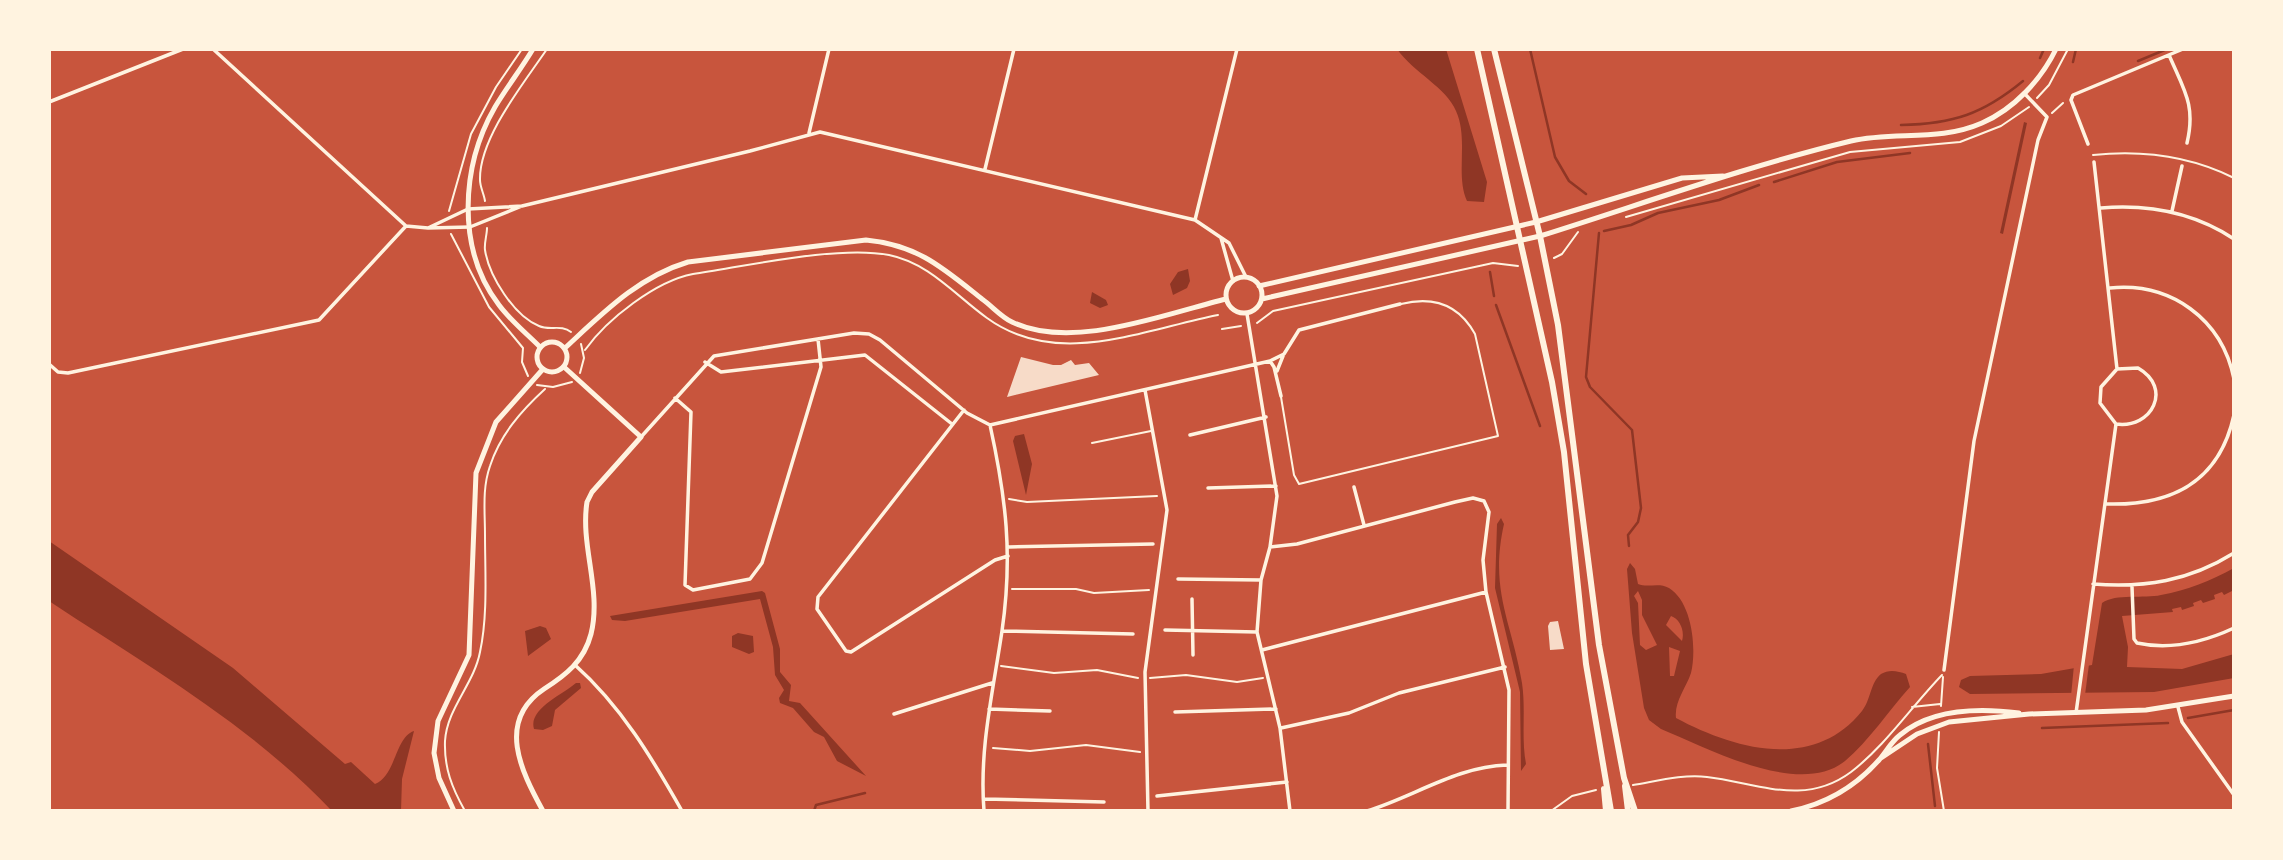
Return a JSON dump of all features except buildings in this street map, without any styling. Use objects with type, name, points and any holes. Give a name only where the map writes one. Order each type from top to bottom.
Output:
[{"type":"main road","points":[[1477,49],[1519,226],[1563,446],[1586,664],[1608,811]]},
{"type":"main road","points":[[1494,49],[1545,260],[1570,407],[1599,645],[1632,810]]},
{"type":"street","points":[[49,102],[183,49]]},
{"type":"street","points":[[213,49],[406,226],[450,229],[470,226],[522,206],[750,151],[809,133],[829,133],[1195,220],[1220,236],[1235,250],[1245,277],[1259,286],[1262,299],[1256,309],[1247,314],[1233,310],[1226,299],[1227,289],[1233,281],[1245,277]]},
{"type":"street","points":[[533,49],[486,125],[472,167],[468,208],[473,248],[499,305],[540,347]]},
{"type":"street","points":[[809,133],[829,49]]},
{"type":"street","points":[[985,169],[1014,49]]},
{"type":"street","points":[[1195,220],[1237,49]]},
{"type":"street","points":[[1262,299],[1540,236],[1730,176],[1855,141],[1935,136],[1961,131],[2006,110],[2049,64],[2056,49]]},
{"type":"street","points":[[2088,144],[2071,100],[2079,91],[2183,49]]},
{"type":"street","points":[[2169,55],[2191,107],[2193,120],[2187,144]]},
{"type":"street","points":[[1943,672],[1974,442],[2039,140],[2047,117],[2024,93]]},
{"type":"street","points":[[2094,162],[2118,369]]},
{"type":"street","points":[[2172,211],[2182,166]]},
{"type":"street","points":[[1259,286],[1536,222],[1682,178],[1730,176]]},
{"type":"street","points":[[428,228],[468,208],[522,206]]},
{"type":"street","points":[[2101,208],[2141,206],[2172,211],[2197,219],[2234,239]]},
{"type":"street","points":[[49,363],[58,372],[68,373],[319,320],[406,226]]},
{"type":"street","points":[[1220,236],[1233,281]]},
{"type":"street","points":[[565,348],[628,293],[667,269],[688,262],[866,240],[888,242],[918,252],[935,261],[1011,321],[1039,331],[1081,333],[1226,299]]},
{"type":"street","points":[[2110,288],[2155,291],[2191,307],[2220,339],[2234,379]]},
{"type":"street","points":[[1277,377],[1278,364],[1299,330],[1306,326],[1400,304]]},
{"type":"street","points":[[1247,314],[1277,486],[1277,508],[1261,580],[1257,632],[1280,729],[1290,811]]},
{"type":"street","points":[[543,811],[522,765],[515,742],[515,727],[529,701],[576,665],[590,639],[595,609],[587,502],[592,492],[705,362],[723,352],[869,334],[964,410],[990,425],[1270,361],[1284,354]]},
{"type":"street","points":[[675,397],[691,412],[685,585],[693,590],[750,579],[762,563],[821,360],[818,339]]},
{"type":"street","points":[[553,341],[565,348],[568,357],[564,367],[554,372],[542,369],[537,358],[540,347],[553,341]]},
{"type":"street","points":[[705,362],[721,372],[860,355],[869,357],[952,424]]},
{"type":"street","points":[[1270,361],[1281,396]]},
{"type":"street","points":[[564,367],[641,437]]},
{"type":"street","points":[[2076,713],[2116,425],[2104,410],[2099,395],[2105,380],[2118,369],[2132,367],[2147,373],[2153,381],[2157,399],[2148,416],[2140,422],[2116,425]]},
{"type":"street","points":[[454,811],[439,778],[434,753],[438,721],[469,655],[476,473],[496,422],[542,369]]},
{"type":"street","points":[[1145,390],[1165,496],[1167,525],[1144,678],[1148,811]]},
{"type":"street","points":[[964,410],[818,597],[817,608],[846,651],[851,652],[984,566],[1008,556]]},
{"type":"street","points":[[2106,504],[2155,501],[2193,483],[2220,452],[2234,415]]},
{"type":"street","points":[[1190,435],[1266,417]]},
{"type":"street","points":[[984,811],[984,747],[1002,631],[1008,556],[1006,499],[990,425]]},
{"type":"street","points":[[1208,488],[1277,486]]},
{"type":"street","points":[[1354,487],[1364,525]]},
{"type":"street","points":[[1270,547],[1297,544],[1472,498],[1484,501],[1489,512],[1483,560],[1486,592],[1505,667],[1510,714],[1508,811]]},
{"type":"street","points":[[1008,547],[1153,544]]},
{"type":"street","points":[[2093,584],[2132,587],[2178,580],[2234,553]]},
{"type":"street","points":[[1178,579],[1261,580]]},
{"type":"street","points":[[2132,587],[2134,639],[2146,645],[2190,642],[2234,628]]},
{"type":"street","points":[[1262,650],[1486,592]]},
{"type":"street","points":[[1192,599],[1193,654]]},
{"type":"street","points":[[1165,630],[1257,632]]},
{"type":"street","points":[[1002,631],[1133,634]]},
{"type":"street","points":[[576,665],[603,690],[627,722],[682,811]]},
{"type":"street","points":[[1280,729],[1349,713],[1399,693],[1505,667]]},
{"type":"street","points":[[894,714],[992,683]]},
{"type":"street","points":[[1791,811],[1842,792],[1881,758],[1900,735],[1933,717],[1983,710],[2029,714],[2178,707],[2234,696]]},
{"type":"street","points":[[2178,707],[2182,722],[2234,795]]},
{"type":"street","points":[[989,709],[1050,711]]},
{"type":"street","points":[[1175,712],[1276,709]]},
{"type":"street","points":[[1367,811],[1456,776],[1493,765],[1507,765]]},
{"type":"street","points":[[1157,796],[1287,782]]},
{"type":"street","points":[[983,799],[1104,802]]},
{"type":"lane","points":[[1281,396],[1294,475],[1299,484],[1498,436],[1475,334],[1469,323],[1461,314],[1438,302],[1425,300],[1400,304]]},
{"type":"lane","points":[[1092,443],[1152,430]]},
{"type":"path","points":[[449,219],[450,202],[458,187],[471,134],[496,88],[523,49]]},
{"type":"path","points":[[485,208],[480,179],[489,145],[511,103],[547,49]]},
{"type":"path","points":[[1625,217],[1850,152],[1960,142],[2001,126],[2034,103],[2049,85],[2068,49]]},
{"type":"path","points":[[2047,117],[2071,100]]},
{"type":"path","points":[[2093,155],[2130,153],[2162,156],[2202,165],[2234,178]]},
{"type":"path","points":[[486,219],[485,251],[495,277],[516,308],[541,327],[566,328],[576,337],[584,351],[625,311],[671,280],[693,274],[854,252],[891,256],[915,264],[996,324],[1038,342],[1084,344],[1218,315]]},
{"type":"path","points":[[450,229],[452,241],[463,254],[481,294],[523,348],[524,370],[532,381],[546,388],[564,386]]},
{"type":"path","points":[[1545,260],[1558,257],[1581,230]]},
{"type":"path","points":[[1222,330],[1259,323],[1273,311],[1329,298],[1493,263],[1517,267],[1527,264]]},
{"type":"path","points":[[466,811],[448,775],[445,737],[454,709],[471,682],[480,652],[487,475],[501,438],[546,388]]},
{"type":"path","points":[[1006,499],[1036,502],[1165,496]]},
{"type":"path","points":[[1006,588],[1026,591],[1076,589],[1094,593],[1157,591]]},
{"type":"path","points":[[995,665],[1054,673],[1097,670],[1144,678],[1186,675],[1237,682],[1267,677]]},
{"type":"path","points":[[1911,707],[1941,704],[1943,672]]},
{"type":"path","points":[[1626,789],[1691,776],[1770,791],[1801,792],[1835,782],[1858,766],[1943,672]]},
{"type":"path","points":[[1939,735],[1937,768],[1944,811]]},
{"type":"path","points":[[984,747],[1030,751],[1086,745],[1145,751]]},
{"type":"path","points":[[1551,811],[1572,796],[1605,792]]},
{"type":"shaded area","points":[[1397,49],[1446,49],[1487,182],[1484,202],[1467,201],[1462,180],[1462,134],[1452,103]]},
{"type":"shaded area","points":[[2024,122],[2027,123],[2003,234],[2000,233]]},
{"type":"shaded area","points":[[1188,269],[1190,281],[1187,288],[1173,295],[1170,284],[1178,272]]},
{"type":"shaded area","points":[[1092,292],[1106,300],[1108,305],[1100,308],[1090,303]]},
{"type":"shaded area","points":[[1024,434],[1032,464],[1026,495],[1013,441],[1015,436]]},
{"type":"shaded area","points":[[1501,518],[1504,524],[1500,548],[1500,588],[1523,693],[1526,764],[1521,771],[1520,692],[1495,588],[1497,524]]},
{"type":"shaded area","points":[[49,541],[233,668],[345,764],[351,762],[375,784],[382,780],[403,741],[414,731],[402,779],[401,811],[332,811],[300,779],[232,723],[161,673],[49,601]]},
{"type":"shaded area","points":[[1630,563],[1635,569],[1638,584],[1669,588],[1677,595],[1688,614],[1693,639],[1693,663],[1677,706],[1676,718],[1699,729],[1747,745],[1772,749],[1797,748],[1820,742],[1842,730],[1862,711],[1881,674],[1894,671],[1906,674],[1910,687],[1854,753],[1826,771],[1803,774],[1779,772],[1753,766],[1703,747],[1661,729],[1649,720],[1644,708],[1632,633],[1627,569]],"holes":[[[1638,591],[1642,600],[1642,615],[1657,645],[1646,650],[1640,645],[1638,603],[1634,596]],[[1671,616],[1677,620],[1682,629],[1682,641],[1666,625]],[[1669,647],[1680,651],[1674,676],[1670,676]]]},
{"type":"shaded area","points":[[2234,568],[2234,590],[2224,595],[2222,592],[2214,595],[2215,599],[2203,603],[2201,600],[2182,610],[2181,607],[2172,609],[2173,612],[2122,616],[2128,647],[2127,667],[2182,669],[2234,654],[2234,678],[2154,692],[1970,694],[1959,687],[1961,680],[1970,676],[2041,674],[2092,665],[2102,603],[2115,598],[2154,596],[2180,590]]},
{"type":"shaded area","points":[[762,591],[765,593],[780,649],[780,672],[791,685],[789,701],[800,703],[866,776],[837,761],[824,737],[814,732],[793,708],[780,703],[779,698],[784,690],[775,675],[773,647],[760,599],[625,621],[612,620],[610,616]]},
{"type":"shaded area","points":[[540,626],[546,628],[551,639],[528,656],[525,631]]},
{"type":"shaded area","points":[[738,633],[753,636],[754,652],[749,654],[732,647],[732,636]]},
{"type":"shaded area","points":[[576,683],[580,683],[581,688],[555,710],[552,726],[543,730],[534,729],[536,715],[541,709]]},
{"type":"pier","points":[[2089,664],[2085,695],[2071,696],[2074,665]]},
{"type":"waterway","points":[[1530,49],[1555,157],[1569,181],[1586,194]]},
{"type":"waterway","points":[[2040,58],[2044,49]]},
{"type":"waterway","points":[[2073,62],[2076,49]]},
{"type":"waterway","points":[[2138,61],[2167,49]]},
{"type":"waterway","points":[[1901,125],[1936,122],[1966,115],[1994,102],[2023,81]]},
{"type":"waterway","points":[[1774,182],[1837,162],[1910,153]]},
{"type":"waterway","points":[[1604,231],[1631,225],[1658,213],[1719,200],[1759,185]]},
{"type":"waterway","points":[[1599,233],[1586,377],[1590,387],[1632,430],[1641,508],[1638,522],[1628,535],[1629,546]]},
{"type":"waterway","points":[[1490,272],[1494,296]]},
{"type":"waterway","points":[[1496,305],[1540,426]]},
{"type":"waterway","points":[[2188,718],[2234,710]]},
{"type":"waterway","points":[[2042,728],[2168,723]]},
{"type":"waterway","points":[[1928,744],[1935,806]]},
{"type":"waterway","points":[[814,811],[816,805],[865,793]]}]
